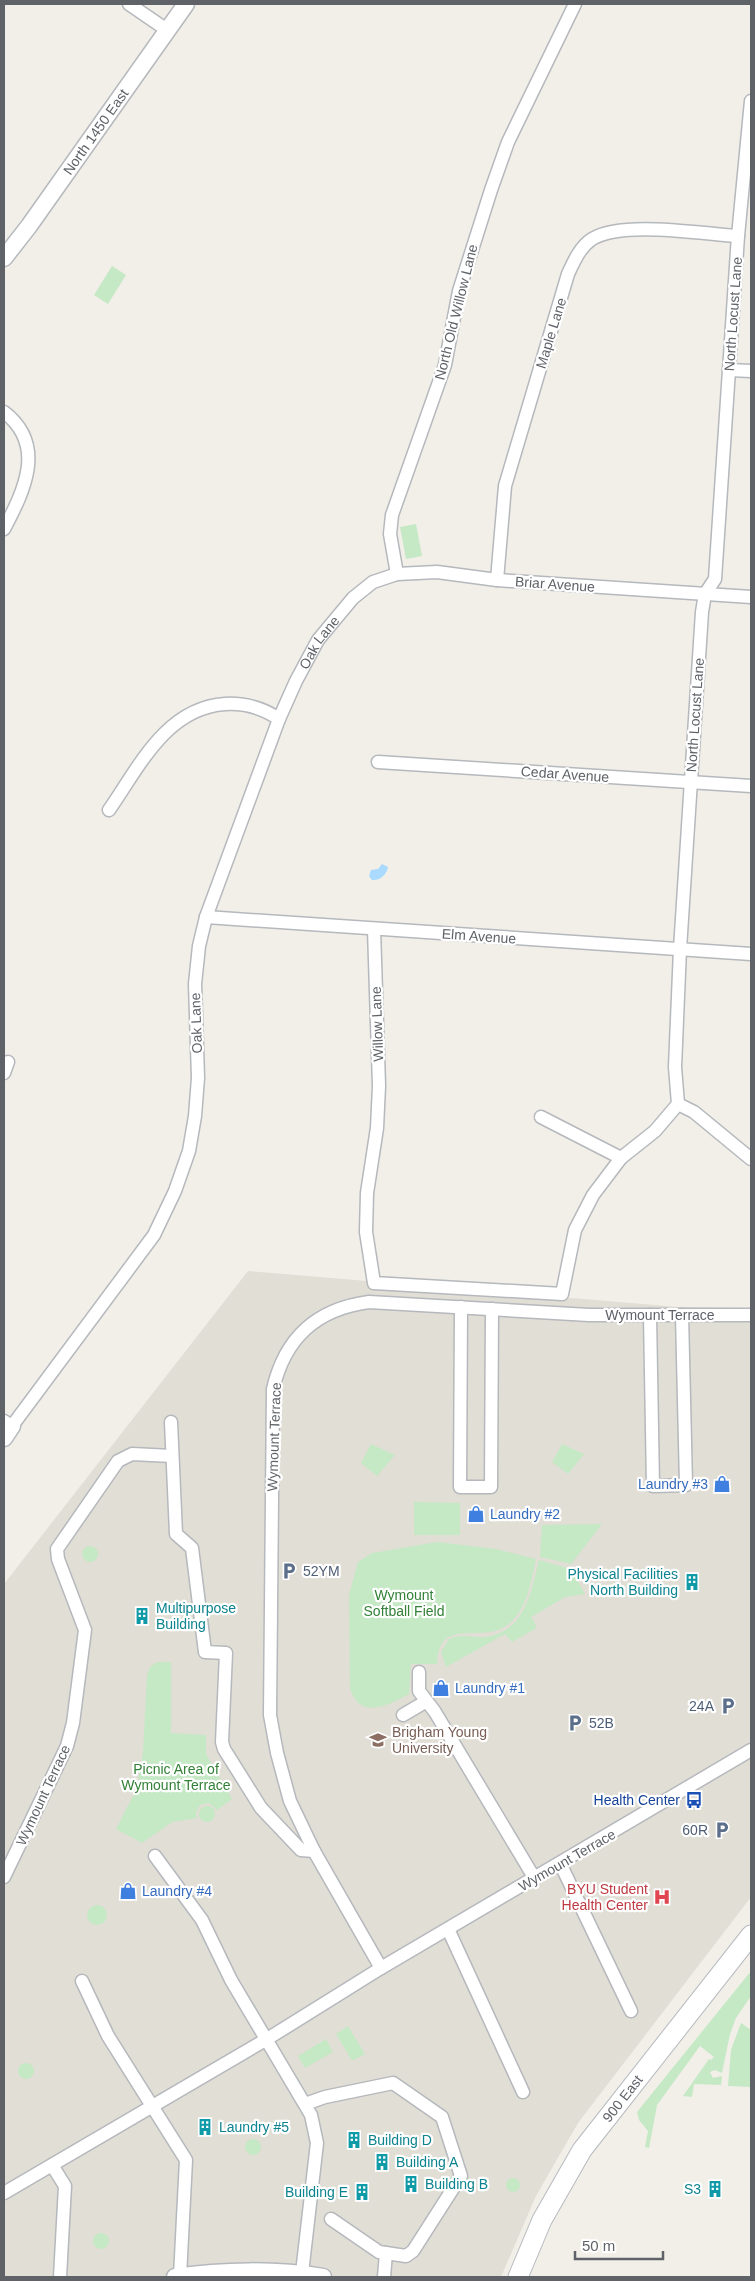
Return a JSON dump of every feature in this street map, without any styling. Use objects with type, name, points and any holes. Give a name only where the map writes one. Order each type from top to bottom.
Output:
[{"type":"main road","name":"900 East","points":[[518,2277],[542,2220],[582,2150],[751,1935]]},
{"type":"street","points":[[129,4],[167,30]]},
{"type":"street","name":"North 1450 East","points":[[4,258],[29,226],[186,4]]},
{"type":"street","name":"North Old Willow Lane","points":[[397,574],[390,534],[392,515],[445,365],[459,291],[476,234],[508,142],[576,4]]},
{"type":"street","name":"North Locust Lane","points":[[678,1104],[675,1067],[680,949],[702,612],[705,594],[715,579],[738,236],[751,101]]},
{"type":"street","name":"Maple Lane","points":[[497,580],[505,486],[568,274],[577,254],[592,239],[607,232],[627,229],[738,236]]},
{"type":"street","points":[[729,370],[751,371]]},
{"type":"street","points":[[4,412],[17,425],[23,436],[29,468],[19,500],[4,529]]},
{"type":"street","name":"Briar Avenue","points":[[362,590],[373,582],[397,574],[437,572],[497,580],[751,597]]},
{"type":"street","name":"Oak Lane","points":[[6,1428],[154,1235],[175,1191],[189,1151],[195,1116],[198,1078],[195,984],[199,946],[206,917],[279,719],[318,640],[362,590]]},
{"type":"street","points":[[109,810],[162,734],[187,715],[216,705],[231,704],[258,708],[279,719]]},
{"type":"street","name":"Cedar Avenue","points":[[378,762],[751,786]]},
{"type":"street","name":"Elm Avenue","points":[[206,917],[751,954]]},
{"type":"street","name":"Willow Lane","points":[[374,929],[379,1086],[378,1120],[367,1193],[366,1232],[374,1282],[562,1294],[570,1249],[582,1213],[621,1158]]},
{"type":"street","points":[[540,1117],[621,1158],[655,1131],[678,1104],[708,1122],[751,1159]]},
{"type":"street","name":"Wymount Terrace","points":[[381,1968],[314,1851],[290,1801],[270,1715],[273,1389],[277,1372],[295,1340],[308,1326],[335,1309],[369,1302],[590,1315],[751,1315]]},
{"type":"street","points":[[461,1307],[460,1487],[491,1487],[492,1309]]},
{"type":"street","points":[[650,1315],[654,1486],[686,1485],[682,1315]]},
{"type":"street","points":[[171,1422],[176,1534],[192,1548],[205,1652],[226,1653],[222,1742],[229,1757],[262,1808],[300,1850],[314,1851]]},
{"type":"street","name":"Wymount Terrace","points":[[4,1877],[68,1746],[73,1723],[84,1630],[58,1560],[57,1549],[118,1461],[132,1454],[172,1456]]},
{"type":"street","points":[[418,1672],[419,1691],[425,1702],[435,1712],[535,1879]]},
{"type":"street","points":[[403,1715],[425,1702]]},
{"type":"street","name":"Wymount Terrace","points":[[4,2194],[267,2039],[381,1968],[751,1750]]},
{"type":"street","points":[[155,1856],[202,1920],[231,1980],[305,2104],[316,2129],[317,2143],[302,2273]]},
{"type":"street","points":[[560,1863],[631,2011]]},
{"type":"street","points":[[448,1929],[523,2092]]},
{"type":"street","points":[[82,1982],[108,2036],[186,2160],[178,2277],[239,2273],[302,2273],[323,2277]]},
{"type":"street","points":[[305,2104],[324,2097],[393,2083],[442,2117],[461,2176],[413,2250],[406,2256],[380,2252],[331,2219]]},
{"type":"street","points":[[52,2165],[65,2186],[60,2277]]},
{"type":"street","points":[[384,2277],[386,2253]]},
{"type":"shaded area","name":"Brigham Young University","points":[[248,1271],[679,1307],[751,1308],[751,1897],[578,2123],[536,2196],[501,2277],[4,2277],[4,1584]]},
{"type":"green space","points":[[112,266],[126,275],[108,304],[94,295]]},
{"type":"green space","points":[[416,524],[422,556],[406,559],[400,527]]},
{"type":"green space","points":[[371,1444],[395,1455],[377,1476],[361,1463]]},
{"type":"green space","points":[[562,1444],[584,1454],[568,1474],[552,1462]]},
{"type":"green space","points":[[414,1502],[460,1503],[460,1535],[414,1535]]},
{"type":"green space","points":[[602,1524],[571,1564],[540,1557],[542,1525]]},
{"type":"green space","name":"Wymount Softball Field","points":[[437,1542],[496,1549],[536,1559],[525,1602],[516,1617],[499,1630],[464,1633],[445,1639],[440,1649],[437,1664],[411,1664],[409,1694],[384,1706],[367,1707],[360,1704],[354,1698],[350,1688],[349,1595],[358,1562],[372,1553]]},
{"type":"green space","points":[[90,1546],[98,1554],[90,1562],[82,1554]]},
{"type":"green space","points":[[539,1560],[571,1569],[585,1594],[565,1597],[531,1617],[536,1625],[535,1629],[512,1642],[505,1634],[446,1667],[441,1652],[449,1639],[463,1636],[486,1637],[510,1627],[518,1618],[529,1596]]},
{"type":"green space","name":"Picnic Area of Wymount Terrace","points":[[157,1662],[171,1662],[171,1733],[206,1735],[206,1754],[232,1799],[217,1810],[209,1803],[200,1805],[196,1812],[197,1818],[172,1822],[142,1843],[116,1829],[137,1788],[143,1752],[147,1675],[150,1667]]},
{"type":"green space","points":[[207,1806],[215,1814],[207,1822],[199,1814]]},
{"type":"green space","points":[[97,1905],[104,1908],[107,1915],[104,1922],[97,1925],[90,1922],[87,1915],[90,1908]]},
{"type":"green space","points":[[751,1971],[751,1996],[736,2018],[730,2034],[722,2073],[715,2070],[710,2072],[713,2078],[722,2076],[721,2085],[694,2084],[692,2097],[683,2096],[709,2059],[711,2060],[714,2057],[700,2046],[657,2105],[649,2148],[645,2147],[648,2131],[639,2120],[637,2112]]},
{"type":"green space","points":[[741,2023],[751,2030],[751,2087],[728,2086],[731,2050]]},
{"type":"green space","points":[[348,2026],[365,2054],[352,2061],[336,2034]]},
{"type":"green space","points":[[326,2039],[333,2052],[305,2068],[298,2056]]},
{"type":"green space","points":[[26,2063],[34,2071],[26,2079],[18,2071]]},
{"type":"green space","points":[[253,2139],[261,2147],[253,2155],[245,2147]]},
{"type":"green space","points":[[510,2178],[516,2178],[520,2185],[516,2192],[510,2192],[506,2188],[506,2182]]},
{"type":"green space","points":[[101,2233],[109,2241],[101,2249],[93,2241]]},
{"type":"water","points":[[382,864],[388,867],[386,872],[380,878],[372,880],[369,876],[371,870],[378,869]]},
{"type":"place","name":"Laundry #3","points":[[722,1484]]},
{"type":"place","name":"Laundry #2","points":[[476,1514]]},
{"type":"place","name":"52YM","points":[[289,1571]]},
{"type":"place","name":"Physical Facilities North Building","points":[[692,1582]]},
{"type":"place","name":"Multipurpose Building","points":[[142,1616]]},
{"type":"place","name":"Laundry #1","points":[[441,1688]]},
{"type":"place","name":"24A","points":[[728,1706]]},
{"type":"place","name":"52B","points":[[575,1723]]},
{"type":"place","name":"Brigham Young University","points":[[378,1740]]},
{"type":"place","name":"Health Center","points":[[694,1800]]},
{"type":"place","name":"60R","points":[[722,1830]]},
{"type":"place","name":"Laundry #4","points":[[128,1891]]},
{"type":"place","name":"BYU Student Health Center","points":[[662,1897]]},
{"type":"place","name":"Laundry #5","points":[[205,2127]]},
{"type":"place","name":"Building D","points":[[354,2140]]},
{"type":"place","name":"Building A","points":[[382,2162]]},
{"type":"place","name":"Building B","points":[[411,2184]]},
{"type":"place","name":"S3","points":[[715,2189]]},
{"type":"place","name":"Building E","points":[[362,2192]]}]
